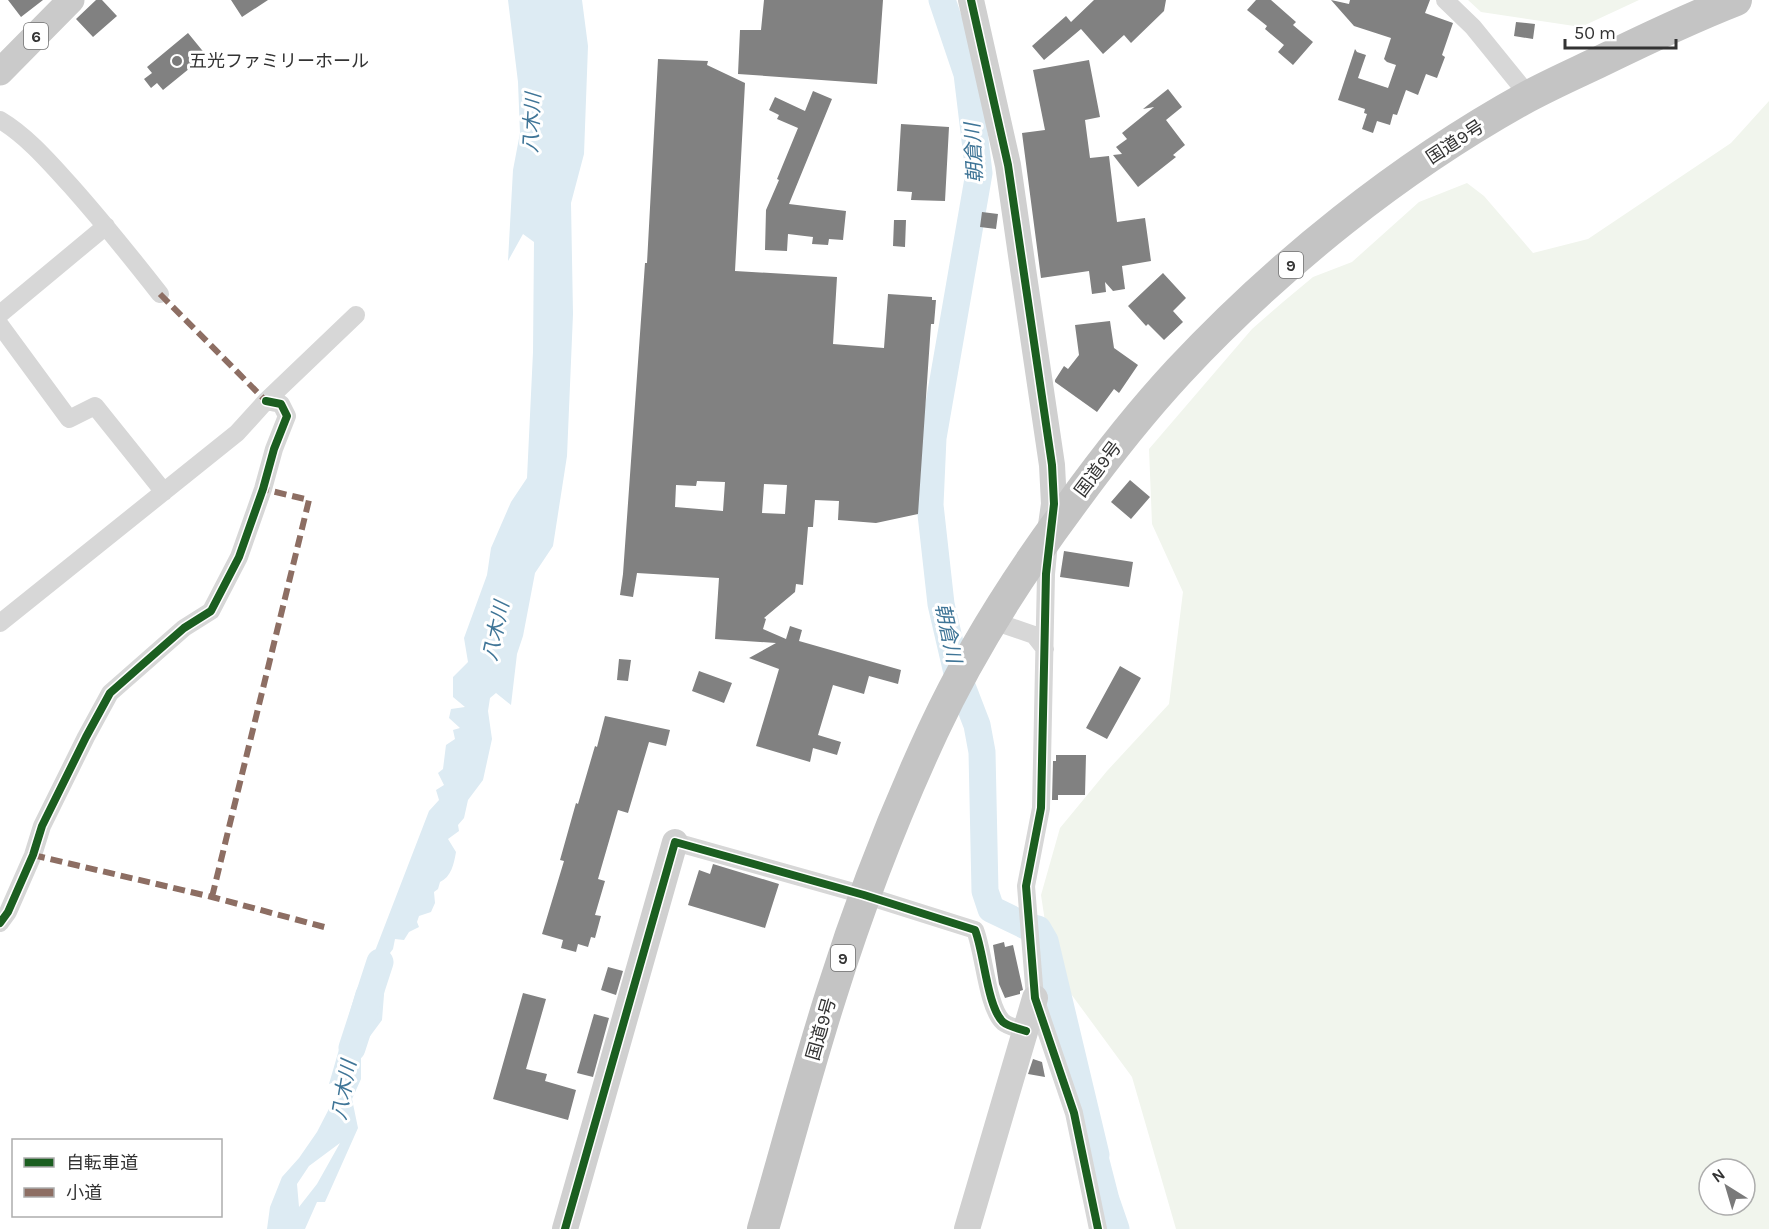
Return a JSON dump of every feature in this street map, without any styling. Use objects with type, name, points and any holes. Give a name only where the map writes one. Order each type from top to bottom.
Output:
[{"type":"highway","name":"国道9号","points":[[763,1229],[831,992],[864,895],[904,797],[950,697],[993,621],[1050,532],[1105,458],[1178,372],[1265,287],[1328,234],[1400,179],[1441,150],[1529,96],[1689,18],[1736,0]]},
{"type":"main road","name":"6","points":[[0,72],[71,0]]},
{"type":"street","points":[[971,0],[1008,165],[1052,465],[1054,504],[1046,574],[1041,808],[1026,886],[1035,998],[1074,1113],[1098,1229]]},
{"type":"street","points":[[1445,0],[1473,27],[1529,96]]},
{"type":"street","points":[[0,120],[13,128],[54,167],[106,226],[160,294]]},
{"type":"street","points":[[0,314],[106,226]]},
{"type":"street","points":[[0,623],[237,433],[266,401],[356,315]]},
{"type":"street","points":[[0,325],[69,418],[95,406],[164,492]]},
{"type":"street","points":[[0,923],[8,912],[33,855],[42,826],[110,693],[184,628],[211,611],[239,557],[287,416],[281,404],[266,401]]},
{"type":"street","points":[[993,621],[1034,635],[1045,649]]},
{"type":"street","points":[[565,1229],[675,842],[864,895],[975,930],[988,986],[1000,1019],[1006,1024],[1026,1031]]},
{"type":"street","points":[[968,1229],[1035,998]]},
{"type":"shaded area","points":[[1468,0],[1639,0],[1581,27],[1481,12]]},
{"type":"shaded area","points":[[1769,101],[1769,1229],[1176,1229],[1132,1077],[1052,968],[1041,895],[1060,828],[1107,771],[1169,704],[1183,592],[1152,524],[1149,449],[1252,329],[1313,277],[1352,262],[1419,202],[1467,183],[1484,196],[1533,253],[1588,239],[1731,143]]},
{"type":"water","points":[[508,0],[582,0],[588,46],[584,154],[571,203],[573,314],[567,456],[553,546],[535,573],[523,636],[517,654],[511,705],[496,693],[490,698],[488,711],[492,739],[483,780],[468,800],[464,818],[458,825],[459,831],[448,839],[456,852],[451,870],[434,892],[435,903],[431,912],[419,916],[417,922],[419,927],[409,932],[404,940],[395,939],[393,949],[387,957],[382,1020],[365,1043],[361,1053],[361,1079],[352,1099],[358,1128],[325,1202],[317,1202],[305,1229],[267,1229],[270,1207],[282,1177],[317,1132],[333,1101],[340,1098],[339,1080],[329,1084],[356,991],[375,951],[429,811],[439,800],[436,790],[444,785],[438,773],[443,769],[446,745],[455,739],[453,730],[460,728],[449,718],[451,709],[465,707],[453,697],[453,677],[468,662],[464,638],[487,575],[491,548],[511,502],[527,478],[533,352],[534,242],[523,234],[508,261],[513,170],[520,133],[518,82]],"holes":[[[366,993],[375,1003],[374,1012],[365,1018],[361,1009]],[[340,1143],[317,1184],[299,1207],[297,1184],[309,1166]]]},
{"type":"building","points":[[8,0],[43,0],[21,17]]},
{"type":"building","points":[[96,0],[102,0],[117,16],[93,37],[76,19]]},
{"type":"building","points":[[231,0],[268,0],[242,17]]},
{"type":"building","points":[[764,0],[883,0],[877,84],[738,74],[740,30],[761,30]]},
{"type":"building","points":[[1094,0],[1166,0],[1164,11],[1131,43],[1124,35],[1103,54],[1081,29],[1044,60],[1032,46],[1066,16],[1071,22]]},
{"type":"building","points":[[1256,0],[1271,0],[1296,22],[1293,25],[1313,42],[1293,65],[1278,52],[1284,45],[1265,29],[1267,26],[1247,10]]},
{"type":"building","points":[[1331,0],[1349,4],[1350,0],[1430,0],[1425,13],[1453,23],[1442,55],[1445,57],[1437,78],[1426,74],[1418,95],[1406,90],[1397,115],[1393,114],[1390,125],[1377,121],[1373,133],[1362,129],[1367,114],[1364,113],[1365,109],[1338,100],[1355,49],[1366,55],[1358,78],[1388,88],[1396,65],[1384,59],[1391,38],[1354,26]]},
{"type":"building","points":[[1516,22],[1535,24],[1533,39],[1514,36]]},
{"type":"building","name":"五光ファミリーホール","points":[[188,33],[206,55],[163,90],[157,83],[151,88],[144,79],[152,73],[147,67]]},
{"type":"building","points":[[658,59],[708,61],[707,65],[745,83],[735,271],[837,277],[833,344],[884,348],[888,294],[932,297],[932,300],[936,300],[934,324],[931,324],[918,514],[876,523],[838,520],[839,501],[815,500],[813,527],[808,527],[803,585],[796,584],[795,592],[764,618],[766,619],[763,629],[786,639],[790,626],[802,630],[799,641],[901,670],[898,684],[869,676],[864,694],[833,685],[818,735],[841,742],[837,755],[813,748],[810,762],[756,746],[779,669],[749,658],[776,643],[715,639],[719,578],[637,573],[633,597],[620,595],[645,263],[647,263]],"holes":[[[697,481],[725,482],[723,511],[675,507],[676,485],[696,486]],[[764,484],[787,485],[785,514],[762,513]]]},
{"type":"building","points":[[1089,60],[1100,117],[1085,120],[1090,158],[1109,156],[1117,222],[1145,218],[1151,261],[1122,266],[1125,289],[1113,291],[1105,282],[1106,292],[1092,294],[1089,271],[1041,278],[1022,133],[1045,130],[1033,70]]},
{"type":"building","points":[[1168,89],[1182,107],[1166,120],[1185,145],[1173,155],[1176,157],[1138,187],[1113,155],[1122,154],[1116,147],[1127,139],[1122,133],[1154,107],[1143,109]]},
{"type":"building","points":[[813,91],[832,99],[789,204],[846,211],[843,240],[829,239],[828,245],[812,244],[813,237],[788,234],[787,251],[765,250],[766,210],[798,128],[777,119],[779,115],[769,110],[775,97],[805,111]]},
{"type":"building","points":[[901,124],[949,127],[945,201],[911,200],[912,192],[897,191]]},
{"type":"building","points":[[982,212],[998,214],[996,229],[980,227]]},
{"type":"building","points":[[894,220],[906,220],[905,247],[893,246]]},
{"type":"building","points":[[1163,273],[1186,298],[1173,311],[1183,322],[1164,340],[1148,324],[1146,326],[1128,306]]},
{"type":"building","points":[[1110,321],[1114,348],[1138,365],[1119,393],[1114,389],[1097,412],[1055,380],[1064,366],[1068,369],[1079,355],[1075,325]]},
{"type":"building","points":[[1130,480],[1150,497],[1131,519],[1111,502]]},
{"type":"building","points":[[1064,551],[1133,562],[1129,587],[1060,577]]},
{"type":"building","points":[[619,659],[631,660],[628,681],[617,680]]},
{"type":"building","points":[[1120,666],[1141,678],[1107,739],[1086,728]]},
{"type":"building","points":[[699,671],[732,683],[724,703],[692,691]]},
{"type":"building","points":[[605,716],[670,730],[666,746],[649,742],[628,813],[618,810],[598,879],[605,881],[595,915],[601,916],[595,938],[591,937],[588,947],[578,944],[576,952],[561,948],[563,940],[542,934],[564,861],[560,860],[576,803],[578,804]]},
{"type":"building","points":[[1056,755],[1086,755],[1085,795],[1058,795],[1058,800],[1052,800],[1053,761],[1056,761]]},
{"type":"building","points":[[713,864],[779,884],[765,928],[688,905],[699,870],[710,874]]},
{"type":"building","points":[[1004,942],[1005,947],[1013,945],[1023,990],[1020,994],[1005,998],[999,984],[993,945]]},
{"type":"building","points":[[608,967],[623,971],[616,995],[601,990]]},
{"type":"building","points":[[523,993],[546,999],[526,1069],[547,1074],[545,1081],[576,1090],[568,1120],[493,1099]]},
{"type":"building","points":[[594,1014],[609,1018],[593,1077],[577,1073]]},
{"type":"building","points":[[1033,1059],[1042,1062],[1045,1077],[1028,1074]]},
{"type":"waterway","name":"朝倉川","points":[[942,0],[967,74],[979,173],[933,438],[930,505],[941,604],[957,673],[977,725],[982,752],[985,891],[991,909],[1026,926],[1038,929],[1045,941],[1095,1157],[1116,1229]]},
{"type":"waterway","name":"八木川","points":[[352,1048],[380,962]]},
{"type":"marked path","points":[[160,294],[266,401]]},
{"type":"marked path","points":[[212,897],[309,500],[263,489]]},
{"type":"marked path","points":[[33,855],[212,897],[328,928]]},
{"type":"cycle path","points":[[971,0],[1008,165],[1052,465],[1054,504],[1046,574],[1041,808],[1026,886],[1035,998],[1074,1113],[1098,1229]]},
{"type":"cycle path","points":[[0,923],[8,912],[33,855],[42,826],[110,693],[184,628],[211,611],[239,557],[287,416],[281,404],[266,401]]},
{"type":"cycle path","points":[[565,1229],[675,842],[864,895],[975,930],[989,992],[998,1015],[1005,1024],[1026,1031]]},
{"type":"place","name":"五光ファミリーホール","points":[[177,61]]}]
